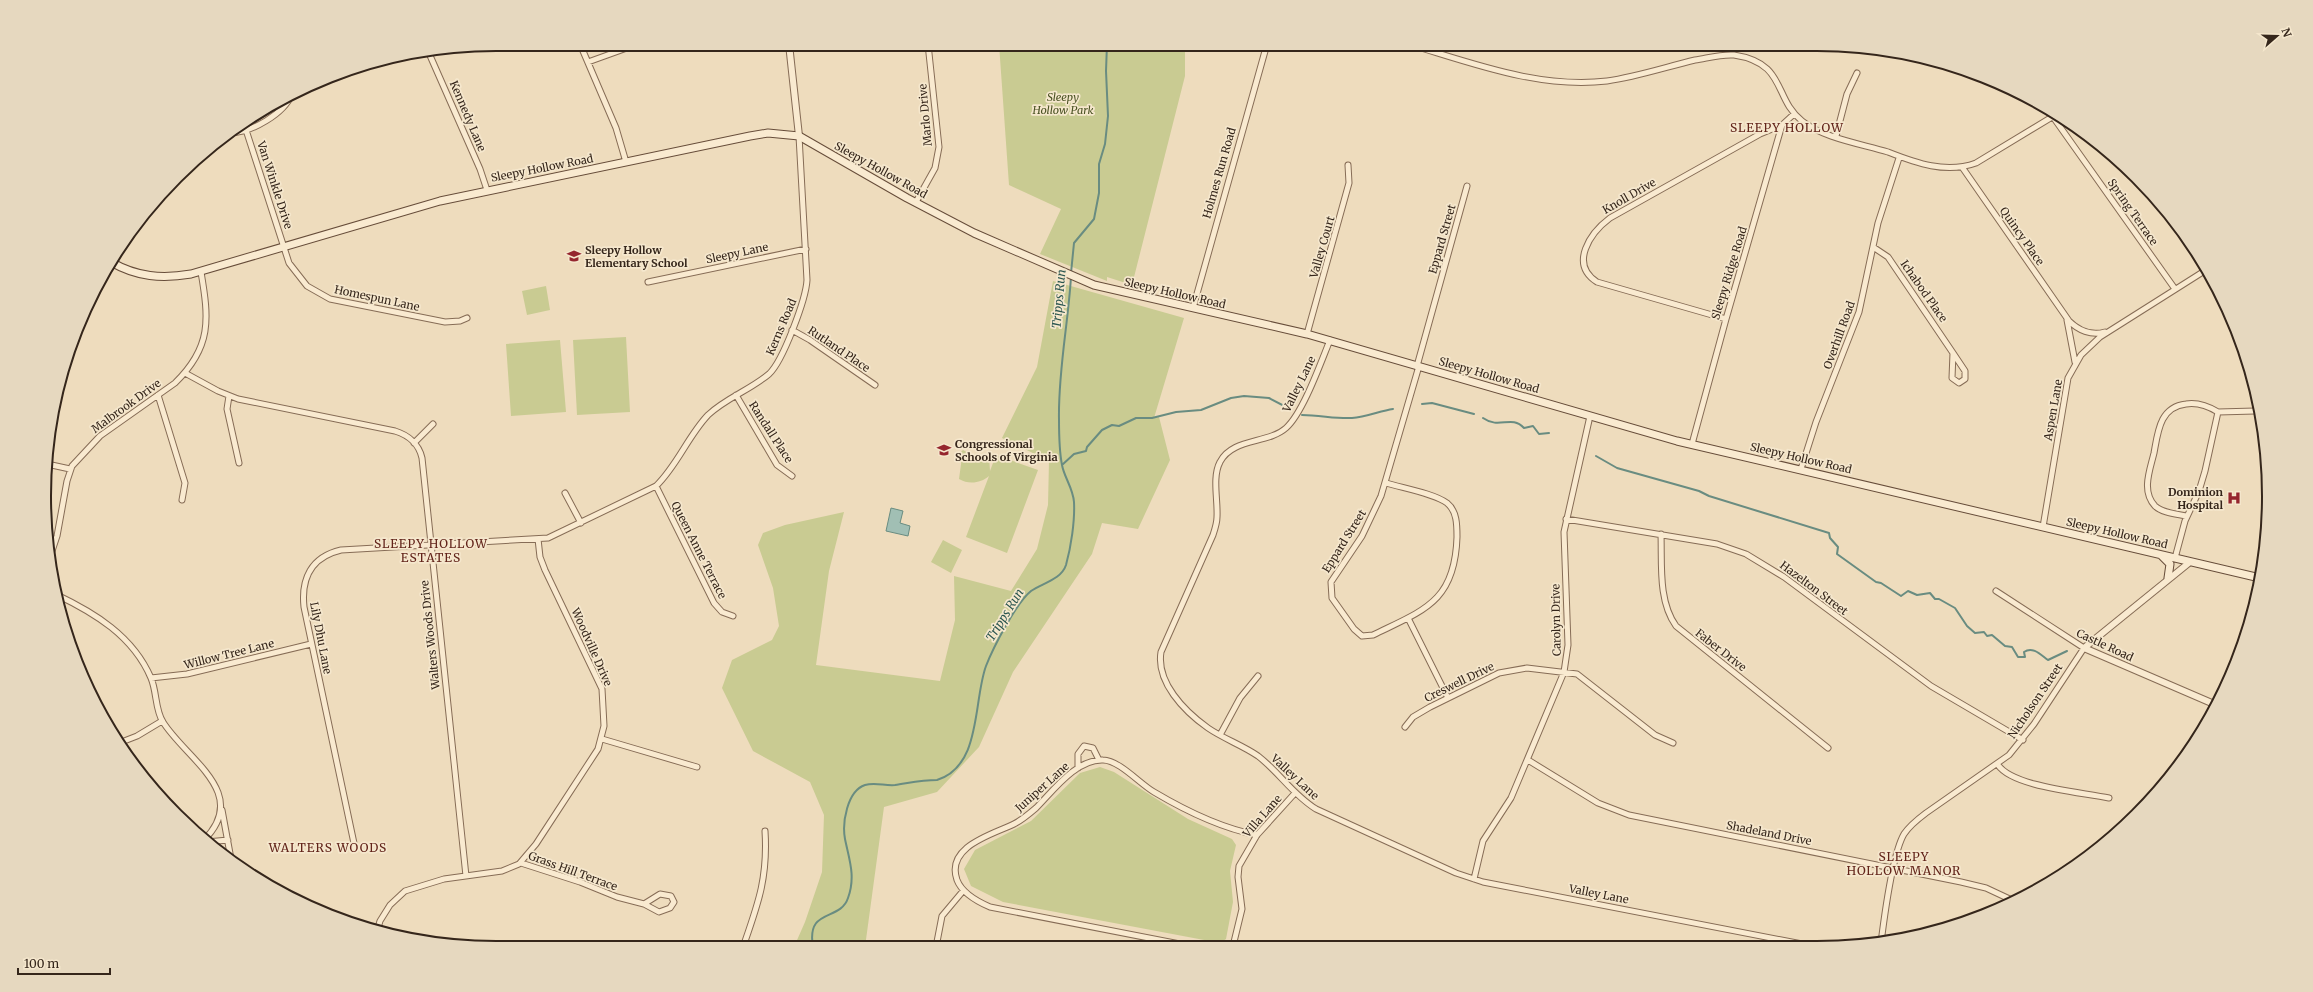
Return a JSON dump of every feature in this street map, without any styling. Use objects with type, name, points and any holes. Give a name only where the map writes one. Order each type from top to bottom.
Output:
[{"type":"main road","name":"Sleepy Hollow Road","points":[[116,264],[135,273],[154,277],[202,272],[433,202],[768,133],[799,136],[974,233],[1063,274],[1088,283],[1330,340],[1590,416],[1692,444],[2254,577]]},
{"type":"main road","points":[[2161,554],[2170,564],[2168,578]]},
{"type":"street","points":[[583,51],[616,128],[626,162]]},
{"type":"street","points":[[588,62],[619,51]]},
{"type":"street","name":"Kerns Road","points":[[538,539],[554,536],[656,486],[668,472],[708,416],[736,395],[761,380],[775,367],[792,330],[807,288],[799,136],[790,51]]},
{"type":"street","name":"Marlo Drive","points":[[916,202],[934,168],[939,147],[929,51]]},
{"type":"street","name":"Holmes Run Road","points":[[1193,308],[1265,51]]},
{"type":"street","points":[[1433,51],[1524,76],[1574,82],[1609,80],[1714,56],[1733,55],[1755,61],[1769,70],[1781,87],[1794,114],[1808,126],[1888,152],[1899,158],[1941,168],[1962,167],[1985,158],[2051,118]]},
{"type":"street","name":"Kennedy Lane","points":[[430,56],[477,161],[487,190]]},
{"type":"street","points":[[1836,136],[1847,94],[1857,73]]},
{"type":"street","name":"Van Winkle Drive","points":[[242,131],[282,110],[286,104]]},
{"type":"street","points":[[1782,125],[1794,114]]},
{"type":"street","name":"Spring Terrace","points":[[2062,124],[2175,289]]},
{"type":"street","name":"Sleepy Ridge Road","points":[[1692,444],[1726,319],[1782,125]]},
{"type":"street","name":"Knoll Drive","points":[[1726,319],[1597,282],[1585,270],[1584,256],[1594,232],[1610,218],[1760,134],[1782,125]]},
{"type":"street","name":"Van Winkle Drive","points":[[246,130],[284,246]]},
{"type":"street","name":"Overhill Road","points":[[1801,470],[1812,435],[1859,312],[1882,208],[1899,158]]},
{"type":"street","name":"Valley Court","points":[[1307,334],[1350,183],[1348,165]]},
{"type":"street","name":"Quincy Place","points":[[1962,167],[2065,316],[2075,327],[2086,332],[2097,333],[2109,331]]},
{"type":"street","name":"Eppard Street","points":[[1386,483],[1445,502],[1453,510],[1456,519],[1456,557],[1450,579],[1443,592],[1430,605],[1408,618],[1373,635],[1362,636],[1354,630],[1332,598],[1330,591],[1333,577],[1362,536],[1376,509],[1386,483],[1467,186]]},
{"type":"street","name":"Homespun Lane","points":[[284,246],[290,263],[298,277],[315,292],[330,299],[445,322],[460,321],[467,318]]},
{"type":"street","name":"Ichabod Place","points":[[1873,247],[1888,257],[1953,352],[1965,372],[1965,379],[1959,383],[1952,378],[1953,352]]},
{"type":"street","name":"Sleepy Lane","points":[[648,282],[806,249]]},
{"type":"street","name":"Malbrook Drive","points":[[54,546],[58,536],[70,469],[87,448],[100,436],[158,395],[185,373],[198,353],[207,325],[207,307],[202,272]]},
{"type":"street","name":"Aspen Lane","points":[[2043,527],[2065,391],[2075,362],[2084,351],[2109,331],[2201,273]]},
{"type":"street","name":"Quincy Place","points":[[2065,316],[2070,328],[2075,362]]},
{"type":"street","name":"Rutland Place","points":[[792,330],[810,340],[875,385]]},
{"type":"street","name":"Valley Lane","points":[[1330,340],[1300,407],[1290,423],[1281,431],[1233,449],[1219,463],[1217,474],[1217,516],[1213,535],[1161,652],[1160,660],[1162,674],[1171,692],[1198,721],[1258,756],[1272,767],[1295,793],[1316,809],[1474,879],[1787,941]]},
{"type":"street","points":[[185,373],[228,396],[395,431],[405,435],[414,443],[433,424]]},
{"type":"street","points":[[158,395],[185,483],[182,500]]},
{"type":"street","name":"Randall Place","points":[[736,395],[777,465],[792,476]]},
{"type":"street","points":[[228,396],[227,409],[240,463]]},
{"type":"street","points":[[2186,516],[2159,509],[2148,493],[2147,485],[2160,426],[2168,410],[2180,404],[2202,405],[2218,412],[2253,411]]},
{"type":"street","points":[[2175,558],[2186,516],[2199,491],[2205,471],[2218,412]]},
{"type":"street","name":"Carolyn Drive","points":[[1474,879],[1483,841],[1511,798],[1564,672],[1568,645],[1564,544],[1566,518],[1590,416]]},
{"type":"street","name":"Walters Woods Drive","points":[[414,443],[422,458],[466,876]]},
{"type":"street","points":[[52,465],[70,469]]},
{"type":"street","name":"Queen Anne Terrace","points":[[656,486],[714,603],[722,612],[733,616]]},
{"type":"street","points":[[565,492],[581,523]]},
{"type":"street","name":"Hazelton Street","points":[[1566,518],[1717,544],[1757,560],[1784,577],[1903,667],[1976,713],[2023,740]]},
{"type":"street","name":"Faber Drive","points":[[1661,534],[1665,601],[1671,619],[1676,626],[1828,748]]},
{"type":"street","name":"Lily Dhu Lane","points":[[355,848],[311,644],[303,590],[309,570],[325,555],[340,550],[538,539]]},
{"type":"street","name":"Woodville Drive","points":[[520,863],[536,844],[593,759],[602,740],[605,713],[602,689],[544,570],[540,557],[538,539]]},
{"type":"street","name":"Nicholson Street","points":[[1882,936],[1894,868],[1901,842],[1913,823],[1998,765],[2023,740],[2084,648],[2168,578],[2190,562]]},
{"type":"street","name":"Castle Road","points":[[1996,591],[2084,648],[2211,703]]},
{"type":"street","points":[[63,598],[91,613],[116,630],[140,656],[151,678],[162,721],[208,775],[222,805],[230,852]]},
{"type":"street","points":[[1408,618],[1448,698]]},
{"type":"street","name":"Willow Tree Lane","points":[[151,678],[187,674],[311,644]]},
{"type":"street","name":"Creswell Drive","points":[[1405,727],[1413,717],[1448,698],[1508,670],[1527,668],[1577,674],[1583,677],[1655,735],[1673,742]]},
{"type":"street","points":[[1220,735],[1240,698],[1258,676]]},
{"type":"street","points":[[125,741],[137,736],[162,721]]},
{"type":"street","points":[[602,740],[697,767]]},
{"type":"street","points":[[1078,768],[1078,754],[1084,746],[1093,748],[1099,760],[1114,764],[1154,792],[1206,819],[1234,831],[1257,835]]},
{"type":"street","name":"Juniper Lane","points":[[964,891],[958,881],[956,870],[960,859],[970,845],[982,837],[1010,826],[1026,816],[1078,768],[1099,760]]},
{"type":"street","name":"Shadeland Drive","points":[[1528,760],[1598,803],[1629,816],[1894,868],[1986,888],[2007,898]]},
{"type":"street","points":[[1998,765],[2006,774],[2013,778],[2109,798]]},
{"type":"street","name":"Villa Lane","points":[[1234,941],[1242,909],[1238,877],[1239,866],[1257,835],[1295,793]]},
{"type":"street","points":[[208,835],[216,826],[222,805]]},
{"type":"street","points":[[745,941],[763,887],[767,859],[765,831]]},
{"type":"street","points":[[215,841],[228,840]]},
{"type":"street","name":"Grass Hill Terrace","points":[[379,925],[390,905],[405,891],[444,879],[502,871],[520,863],[580,882],[617,897],[644,904],[662,912],[670,908],[674,902],[669,895],[660,894],[644,904]]},
{"type":"street","points":[[937,941],[942,916],[964,891],[990,907],[1164,941]]},
{"type":"green space","name":"Sleepy Hollow Park","points":[[999,51],[1185,51],[1185,76],[1132,285],[1107,277],[1107,281],[1040,254],[1061,209],[1009,185]]},
{"type":"green space","points":[[1053,281],[1184,318],[1154,418],[1159,417],[1170,460],[1138,529],[1102,523],[1092,554],[1013,672],[979,747],[937,792],[884,807],[866,941],[797,941],[805,922],[822,872],[824,815],[810,782],[753,751],[722,688],[732,660],[772,640],[779,626],[773,588],[758,545],[763,533],[785,525],[844,512],[829,571],[816,665],[940,681],[955,620],[954,576],[1011,591],[1037,549],[1048,505],[1049,461],[1002,438],[1037,367]]},
{"type":"green space","points":[[546,286],[550,310],[527,315],[522,291]]},
{"type":"green space","points":[[626,337],[630,412],[577,415],[573,340]]},
{"type":"green space","points":[[560,340],[566,412],[511,416],[506,344]]},
{"type":"green space","points":[[963,450],[968,453],[989,457],[990,471],[996,455],[1038,470],[1007,553],[966,537],[989,476],[971,483],[959,479],[962,457],[961,452]]},
{"type":"green space","points":[[943,540],[962,550],[951,573],[931,562]]},
{"type":"green space","points":[[1100,767],[1114,772],[1188,819],[1232,839],[1236,845],[1230,871],[1233,902],[1226,939],[1223,941],[1209,941],[1003,902],[971,886],[964,869],[975,850],[1031,821],[1080,773]]},
{"type":"water","points":[[891,508],[903,511],[900,523],[910,526],[908,536],[886,531]]},
{"type":"waterway","name":"Tripps Run","points":[[1071,273],[1074,243],[1094,219],[1099,193],[1099,164],[1105,144],[1108,116],[1107,51]]},
{"type":"waterway","name":"Tripps Run","points":[[813,941],[812,934],[814,926],[819,920],[838,910],[844,905],[848,898],[852,875],[845,839],[844,825],[847,808],[854,794],[859,788],[869,784],[895,785],[937,780],[951,773],[962,761],[969,747],[974,731],[982,680],[986,666],[1012,615],[1031,591],[1056,578],[1064,570],[1066,565],[1070,550],[1074,517],[1074,502],[1061,459],[1059,436],[1059,401],[1071,277]]},
{"type":"waterway","points":[[1062,465],[1074,454],[1086,451],[1087,447],[1102,430],[1112,425],[1119,426],[1136,418],[1152,418],[1176,412],[1201,410],[1231,398],[1244,396],[1269,398],[1290,409]]},
{"type":"waterway","points":[[1422,404],[1432,403],[1474,414]]},
{"type":"waterway","points":[[1302,415],[1352,418],[1393,409]]},
{"type":"waterway","points":[[1483,418],[1495,423],[1514,422],[1524,428],[1533,426],[1539,434],[1549,433]]},
{"type":"waterway","points":[[1596,456],[1617,468],[1699,491],[1709,496],[1829,533],[1830,538],[1838,547],[1837,554],[1876,582],[1881,583],[1901,596],[1908,591],[1917,595],[1930,593],[1935,599],[1939,599],[1955,608],[1967,626],[1975,633],[1984,632],[1987,636],[1992,635],[2005,646],[2012,647],[2018,657],[2025,657],[2024,652],[2031,650],[2037,652],[2048,660],[2067,651]]},
{"type":"place","name":"Sleepy Hollow Elementary School","points":[[574,256]]},
{"type":"place","name":"Congressional Schools of Virginia","points":[[944,450]]},
{"type":"place","name":"Dominion Hospital","points":[[2234,498]]},
{"type":"district","name":"SLEEPY HOLLOW","points":[[1787,128]]},
{"type":"district","name":"SLEEPY HOLLOW ESTATES","points":[[431,551]]},
{"type":"district","name":"WALTERS WOODS","points":[[328,848]]},
{"type":"district","name":"SLEEPY HOLLOW MANOR","points":[[1904,864]]}]
